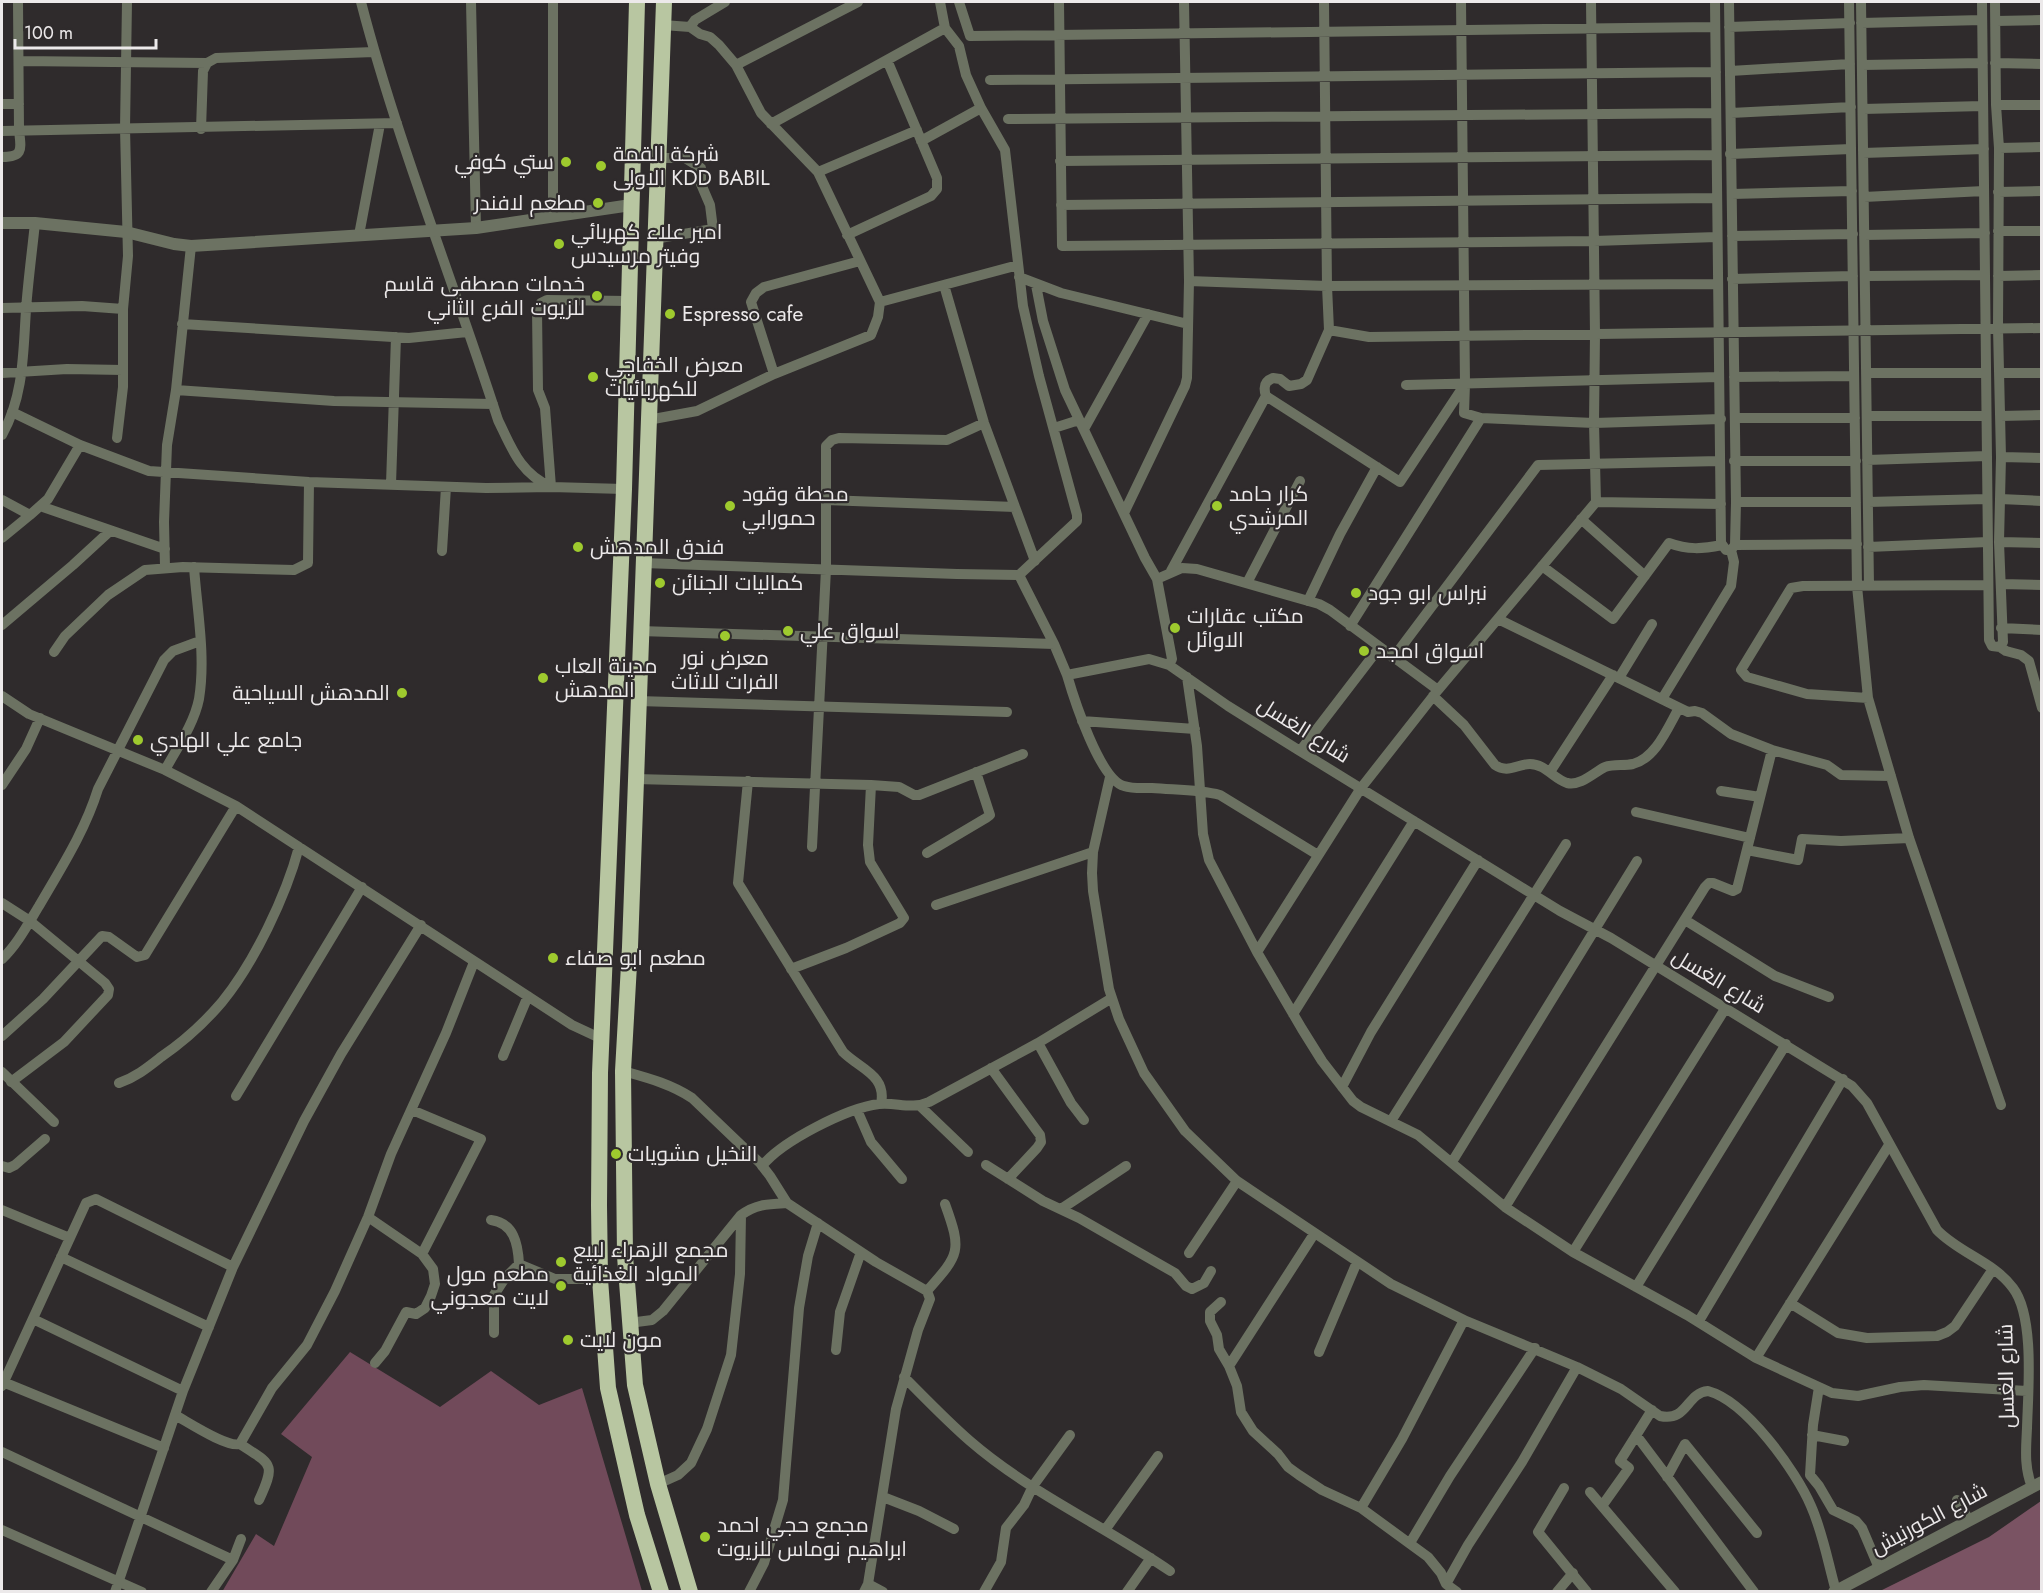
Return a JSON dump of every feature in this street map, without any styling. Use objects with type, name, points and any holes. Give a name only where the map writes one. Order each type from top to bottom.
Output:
[{"type":"highway","points":[[661,1592],[637,1515],[608,1388],[600,1279],[598,1205],[639,2],[654,5],[662,2],[663,25],[630,947],[623,1071],[625,1256],[635,1385],[658,1484],[690,1592]]},
{"type":"highway","points":[[637,51],[644,43],[650,42],[659,48],[661,54]]},
{"type":"highway","points":[[603,1325],[607,1329],[617,1331],[622,1330],[629,1323]]},
{"type":"highway","points":[[608,1388],[609,1382],[618,1376],[628,1377],[635,1385]]},
{"type":"street","points":[[2,157],[14,157],[21,149],[18,2]]},
{"type":"street","points":[[117,438],[123,387],[123,309],[128,256],[125,128],[127,2]]},
{"type":"street","points":[[361,2],[397,123],[467,332],[506,438],[522,465],[535,479],[551,487]]},
{"type":"street","points":[[471,2],[476,228]]},
{"type":"street","points":[[553,2],[553,217]]},
{"type":"street","points":[[690,27],[695,20],[725,2]]},
{"type":"street","points":[[736,65],[858,2]]},
{"type":"street","points":[[643,562],[1019,575],[1077,521],[1023,306],[1005,150],[981,108],[966,75],[959,46],[945,28],[940,2]]},
{"type":"street","points":[[959,2],[970,36],[1059,33],[1715,27]]},
{"type":"street","points":[[1059,2],[1062,246],[1594,241],[1717,237]]},
{"type":"street","points":[[1124,513],[1185,386],[1188,369],[1189,245],[1184,2]]},
{"type":"street","points":[[1324,2],[1329,330],[1307,380],[1301,384],[1289,386],[1280,379],[1273,378],[1266,383],[1264,389],[1266,396],[1400,482],[1465,384]]},
{"type":"street","points":[[1461,2],[1464,413],[1481,418],[1594,423],[1721,418]]},
{"type":"street","points":[[1257,952],[1361,788],[1435,693],[1596,502],[1591,2]]},
{"type":"street","points":[[1662,699],[1731,586],[1734,562],[1721,504],[1715,2]]},
{"type":"street","points":[[1729,2],[1736,502],[1729,547]]},
{"type":"street","points":[[1850,2],[1856,23],[1862,65],[1866,276],[1854,376],[1857,544],[1863,586],[1868,698],[1910,838],[2001,1105]]},
{"type":"street","points":[[1861,2],[1850,64],[1853,276],[1866,373],[1868,547],[1863,586]]},
{"type":"street","points":[[1982,2],[1987,499],[2001,584],[2003,642],[2000,646]]},
{"type":"street","points":[[1995,2],[1996,105],[1999,148],[1998,328],[2001,499],[1988,585],[1989,639],[1992,646],[2000,646],[2029,661],[2039,686],[2042,708]]},
{"type":"street","points":[[1729,27],[1982,20]]},
{"type":"street","points":[[1996,21],[2042,20]]},
{"type":"street","points":[[648,420],[697,411],[774,374],[871,336],[878,317],[880,302],[818,172],[771,124],[736,65],[710,37],[690,27],[663,25]]},
{"type":"street","points":[[771,124],[945,28]]},
{"type":"street","points":[[19,61],[207,63],[216,58],[374,52]]},
{"type":"street","points":[[848,236],[931,196],[937,189],[937,178],[887,60]]},
{"type":"street","points":[[201,129],[203,71],[207,63]]},
{"type":"street","points":[[1862,65],[1983,63]]},
{"type":"street","points":[[1995,63],[2042,64]]},
{"type":"street","points":[[1730,71],[1850,64]]},
{"type":"street","points":[[990,80],[1716,72]]},
{"type":"street","points":[[2,104],[20,104]]},
{"type":"street","points":[[1996,105],[2042,105]]},
{"type":"street","points":[[1863,109],[1983,106]]},
{"type":"street","points":[[1731,113],[1851,107]]},
{"type":"street","points":[[818,172],[919,135],[981,108]]},
{"type":"street","points":[[1008,118],[1061,120],[1716,113]]},
{"type":"street","points":[[2,131],[201,129],[397,123]]},
{"type":"street","points":[[358,235],[380,124]]},
{"type":"street","points":[[1999,148],[2042,147]]},
{"type":"street","points":[[1731,154],[1851,149]]},
{"type":"street","points":[[1863,153],[1984,149]]},
{"type":"street","points":[[1060,161],[1716,154]]},
{"type":"street","points":[[654,239],[712,229],[710,206],[701,184],[701,168],[685,158],[657,158]]},
{"type":"street","points":[[1732,194],[1852,191]]},
{"type":"street","points":[[1864,197],[1984,191]]},
{"type":"street","points":[[1998,192],[2042,191]]},
{"type":"street","points":[[1061,205],[1717,198]]},
{"type":"street","points":[[2,223],[34,222],[126,231],[174,244],[191,246],[476,228],[631,205]]},
{"type":"street","points":[[2,435],[12,412],[23,372],[34,222]]},
{"type":"street","points":[[1998,231],[2042,231]]},
{"type":"street","points":[[1864,235],[1985,233]]},
{"type":"street","points":[[1732,236],[1852,234]]},
{"type":"street","points":[[165,567],[165,471],[191,246]]},
{"type":"street","points":[[774,374],[751,302],[756,293],[764,287],[860,261]]},
{"type":"street","points":[[880,302],[1018,266]]},
{"type":"street","points":[[1866,276],[1985,275]]},
{"type":"street","points":[[1998,276],[2042,275]]},
{"type":"street","points":[[1732,279],[1853,276]]},
{"type":"street","points":[[1019,277],[1061,293],[1188,324]]},
{"type":"street","points":[[1189,281],[1327,286],[1718,284]]},
{"type":"street","points":[[944,285],[984,423],[1035,561]]},
{"type":"street","points":[[1036,285],[1040,308],[1058,370],[1081,424],[1157,579],[1172,659],[1169,665],[1149,659],[1067,675]]},
{"type":"street","points":[[551,487],[545,408],[538,390],[537,310],[541,303],[547,300],[629,301]]},
{"type":"street","points":[[2,308],[81,306],[123,309]]},
{"type":"street","points":[[1081,424],[1148,314]]},
{"type":"street","points":[[182,324],[410,338],[467,332]]},
{"type":"street","points":[[1329,330],[1368,337],[2042,328]]},
{"type":"street","points":[[391,484],[396,337]]},
{"type":"street","points":[[2,373],[67,369],[123,370]]},
{"type":"street","points":[[1866,373],[1986,373]]},
{"type":"street","points":[[1999,373],[2042,373]]},
{"type":"street","points":[[1734,377],[1854,376]]},
{"type":"street","points":[[1406,385],[1719,377]]},
{"type":"street","points":[[176,390],[287,399],[493,404]]},
{"type":"street","points":[[1171,571],[1266,396]]},
{"type":"street","points":[[12,412],[80,446],[149,471],[309,482],[446,487],[624,489]]},
{"type":"street","points":[[1867,416],[1986,416]]},
{"type":"street","points":[[2000,416],[2042,416]]},
{"type":"street","points":[[1350,626],[1481,418]]},
{"type":"street","points":[[1734,418],[1855,418]]},
{"type":"street","points":[[812,847],[826,569],[826,446],[832,440],[839,438],[947,440],[984,423]]},
{"type":"street","points":[[1054,428],[1081,424]]},
{"type":"street","points":[[2,538],[48,499],[80,446]]},
{"type":"street","points":[[1867,460],[1987,456]]},
{"type":"street","points":[[2001,458],[2042,458]]},
{"type":"street","points":[[1393,658],[1538,465],[1720,461]]},
{"type":"street","points":[[1734,461],[1856,461]]},
{"type":"street","points":[[1308,601],[1340,534],[1377,467]]},
{"type":"street","points":[[1247,584],[1300,481]]},
{"type":"street","points":[[54,651],[65,636],[108,595],[145,570],[165,567],[294,570],[302,568],[308,563],[309,482]]},
{"type":"street","points":[[442,551],[446,487]]},
{"type":"street","points":[[1868,502],[1987,499]]},
{"type":"street","points":[[2001,499],[2042,501]]},
{"type":"street","points":[[2,500],[30,515]]},
{"type":"street","points":[[826,500],[1015,507]]},
{"type":"street","points":[[1736,502],[1856,501]]},
{"type":"street","points":[[1596,502],[1721,504]]},
{"type":"street","points":[[40,506],[165,549]]},
{"type":"street","points":[[1581,519],[1645,576]]},
{"type":"street","points":[[2,625],[110,531]]},
{"type":"street","points":[[1868,547],[1993,542],[2042,543]]},
{"type":"street","points":[[1542,566],[1614,619],[1669,543],[1684,549],[1699,550],[1729,547],[1857,544]]},
{"type":"street","points":[[165,770],[184,738],[199,701],[202,668],[195,567]]},
{"type":"street","points":[[1157,579],[1182,568],[1197,569],[1308,601],[1330,610],[1435,693],[1495,765],[1501,769],[1508,770],[1530,764],[1540,766],[1565,782],[1575,783],[1607,766],[1632,764],[1651,754],[1679,708]]},
{"type":"street","points":[[1019,575],[1054,644],[1082,721],[1110,777],[1124,786],[1200,791],[1220,795],[1318,855]]},
{"type":"street","points":[[2001,584],[2042,585]]},
{"type":"street","points":[[1868,698],[1808,694],[1747,677],[1741,670],[1791,588],[1803,586],[1988,585]]},
{"type":"street","points":[[1498,619],[1679,708],[1688,712],[1702,712],[1731,734],[1772,750],[1827,765],[1841,775],[1891,776]]},
{"type":"street","points":[[1550,772],[1652,624]]},
{"type":"street","points":[[2001,628],[2042,630]]},
{"type":"street","points":[[640,631],[1054,644]]},
{"type":"street","points":[[2,959],[30,921],[78,838],[91,811],[98,789],[164,660],[173,651],[200,641]]},
{"type":"street","points":[[1300,751],[1379,648]]},
{"type":"street","name":"شارع الغسل","points":[[1169,665],[1300,751],[1852,1086],[1867,1103],[1937,1230],[1951,1242],[1993,1269],[2014,1289],[2026,1315],[2028,1330],[2025,1465],[2037,1485]]},
{"type":"street","points":[[1187,677],[1195,729],[1203,834],[1209,860],[1257,952],[1293,1014],[1322,1061],[1361,1107],[1379,1118],[1391,1121],[1418,1135],[1505,1207],[1573,1252],[1699,1321],[1755,1358],[1819,1387],[1845,1395],[1858,1396],[1900,1387],[1924,1385],[2027,1391]]},
{"type":"street","points":[[2,696],[40,718],[165,770],[236,806],[422,925],[474,962],[572,1025],[602,1039]]},
{"type":"street","points":[[638,700],[1007,712]]},
{"type":"street","points":[[2,785],[26,749],[40,718]]},
{"type":"street","points":[[1082,721],[1195,729]]},
{"type":"street","points":[[1505,1207],[1709,883],[1733,891],[1737,889],[1772,750]]},
{"type":"street","points":[[635,779],[871,785],[899,787],[914,795],[919,795],[1023,754]]},
{"type":"street","points":[[927,853],[990,814],[976,772]]},
{"type":"street","points":[[1110,777],[1093,852],[1092,891],[1112,998],[1119,1019],[1144,1073],[1156,1093],[1191,1137],[1237,1181],[1357,1262],[1427,1303],[1577,1366],[1621,1389],[1660,1416],[1675,1416],[1681,1413],[1699,1393],[1708,1391],[1716,1394],[1751,1419],[1767,1438],[1808,1499],[1835,1591]]},
{"type":"street","points":[[748,782],[738,883],[843,1052],[873,1075],[881,1085],[883,1094],[881,1104]]},
{"type":"street","points":[[791,969],[846,948],[900,923],[904,918],[870,862],[868,845],[871,785]]},
{"type":"street","points":[[1721,791],[1760,796]]},
{"type":"street","points":[[2,1036],[43,999],[102,936],[109,937],[137,957],[145,955],[236,806]]},
{"type":"street","points":[[1636,812],[1750,838]]},
{"type":"street","points":[[1293,1014],[1414,821]]},
{"type":"street","points":[[1747,850],[1798,860],[1802,839],[1841,842],[1910,838]]},
{"type":"street","points":[[1391,1121],[1566,844]]},
{"type":"street","points":[[119,1083],[144,1071],[172,1049],[222,1002],[237,982],[259,944],[291,877],[299,847]]},
{"type":"street","points":[[936,905],[1093,852]]},
{"type":"street","points":[[1342,1087],[1371,1032],[1478,860]]},
{"type":"street","points":[[1452,1162],[1637,861]]},
{"type":"street","points":[[236,1096],[362,886]]},
{"type":"street","points":[[2,903],[30,921],[105,983],[109,989],[108,995],[64,1042],[11,1082]]},
{"type":"street","points":[[1685,920],[1775,976],[1829,997]]},
{"type":"street","points":[[116,1586],[183,1391],[233,1267],[304,1121],[341,1054],[422,925]]},
{"type":"street","points":[[175,1415],[226,1443],[235,1446],[240,1444],[272,1388],[307,1345],[335,1291],[368,1217],[392,1154],[474,962]]},
{"type":"street","points":[[503,1056],[528,996]]},
{"type":"street","points":[[762,1166],[783,1147],[841,1115],[881,1104],[920,1106],[1038,1042],[1112,998]]},
{"type":"street","points":[[1573,1252],[1725,1009]]},
{"type":"street","points":[[1038,1042],[1071,1103],[1084,1120]]},
{"type":"street","points":[[1636,1287],[1786,1044]]},
{"type":"street","points":[[991,1068],[1040,1135],[1041,1142],[1037,1148],[1008,1179]]},
{"type":"street","points":[[623,1071],[658,1081],[692,1098],[762,1166],[787,1203],[861,1252],[927,1291],[930,1299],[918,1330],[896,1409],[866,1588],[883,1592]]},
{"type":"street","points":[[2,1072],[54,1122]]},
{"type":"street","points":[[1699,1321],[1843,1079]]},
{"type":"street","points":[[920,1106],[968,1152]]},
{"type":"street","points":[[412,1110],[481,1139],[422,1254]]},
{"type":"street","points":[[857,1110],[871,1142],[902,1179]]},
{"type":"street","points":[[2,1166],[9,1168],[15,1165],[45,1139]]},
{"type":"street","points":[[1755,1358],[1889,1145]]},
{"type":"street","points":[[986,1165],[1043,1201],[1176,1273],[1186,1286],[1192,1289],[1204,1283],[1211,1270]]},
{"type":"street","points":[[1061,1209],[1126,1166]]},
{"type":"street","points":[[1189,1253],[1237,1181]]},
{"type":"street","points":[[164,1448],[2,1384],[6,1367],[33,1319],[86,1203],[96,1199],[233,1267]]},
{"type":"street","points":[[629,1323],[652,1320],[663,1311],[741,1215],[753,1206],[787,1203]]},
{"type":"street","points":[[927,1291],[951,1264],[956,1249],[955,1233],[945,1204]]},
{"type":"street","points":[[2,1210],[70,1238]]},
{"type":"street","points":[[658,1484],[678,1475],[691,1462],[707,1429],[731,1355],[741,1274],[741,1215]]},
{"type":"street","points":[[368,1217],[422,1254],[433,1269],[435,1284],[425,1308],[416,1314],[406,1312],[388,1346],[375,1363]]},
{"type":"street","points":[[491,1220],[507,1225],[519,1254],[519,1264],[505,1278],[494,1295],[494,1333]]},
{"type":"street","points":[[749,1592],[764,1563],[783,1500],[799,1308],[808,1256],[818,1223]]},
{"type":"street","points":[[1229,1366],[1314,1234]]},
{"type":"street","points":[[836,1350],[840,1312],[861,1252]]},
{"type":"street","points":[[61,1257],[209,1327]]},
{"type":"street","points":[[1319,1352],[1357,1262]]},
{"type":"street","points":[[519,1264],[555,1279],[600,1279]]},
{"type":"street","points":[[1790,1303],[1838,1333],[1867,1338],[1937,1336],[1955,1326],[1993,1269]]},
{"type":"street","points":[[1221,1302],[1210,1312],[1210,1321],[1217,1335],[1219,1349],[1237,1386],[1241,1412],[1253,1431],[1278,1454],[1288,1467],[1299,1475],[1322,1490],[1361,1508],[1428,1557],[1441,1573],[1446,1584],[1457,1592]]},
{"type":"street","points":[[33,1319],[183,1391]]},
{"type":"street","points":[[1361,1508],[1402,1439],[1464,1320]]},
{"type":"street","points":[[1410,1543],[1450,1476],[1535,1348]]},
{"type":"street","points":[[1446,1584],[1468,1545],[1522,1462],[1577,1366]]},
{"type":"street","points":[[904,1377],[970,1442],[1033,1486],[1170,1571]]},
{"type":"street","points":[[1819,1387],[1812,1435],[1810,1475],[1833,1510],[1856,1521],[1862,1528],[1879,1568]]},
{"type":"street","points":[[1602,1506],[1629,1468],[1620,1461],[1652,1410]]},
{"type":"street","points":[[984,1592],[1001,1562],[1006,1528],[1070,1435]]},
{"type":"street","points":[[1636,1435],[1754,1592]]},
{"type":"street","points":[[1812,1435],[1844,1441]]},
{"type":"street","points":[[240,1444],[264,1460],[269,1468],[270,1475],[258,1500]]},
{"type":"street","points":[[1667,1477],[1685,1444],[1757,1533]]},
{"type":"street","points":[[2,1452],[233,1560]]},
{"type":"street","points":[[1105,1530],[1158,1456]]},
{"type":"street","name":"شارع الكورنيش","points":[[1835,1591],[2037,1485]]},
{"type":"street","points":[[1564,1488],[1538,1532],[1587,1592]]},
{"type":"street","points":[[1590,1492],[1675,1592]]},
{"type":"street","points":[[883,1497],[919,1511],[954,1529]]},
{"type":"street","points":[[1957,1500],[1970,1520]]},
{"type":"street","points":[[2,1530],[116,1586],[142,1592]]},
{"type":"street","points":[[212,1592],[233,1560],[241,1539]]},
{"type":"street","points":[[1126,1592],[1151,1558]]},
{"type":"street","points":[[1557,1592],[1573,1573]]},
{"type":"shaded area","points":[[350,1352],[440,1407],[491,1371],[539,1405],[582,1388],[642,1591],[222,1592],[256,1534],[274,1546],[312,1457],[281,1434]]},
{"type":"shaded area","points":[[2041,1501],[2041,1591],[1880,1591],[1989,1537]]},
{"type":"place","name":"ستي كوفي","points":[[566,162]]},
{"type":"place","name":"شركة القمة الاولى KDD BABIL","points":[[601,166]]},
{"type":"place","name":"مطعم لافندر","points":[[598,203]]},
{"type":"place","name":"امير علاء كهربائي وفيتر مرسيدس","points":[[559,244]]},
{"type":"place","name":"خدمات مصطفى قاسم للزيوت الفرع الثاني","points":[[597,296]]},
{"type":"place","name":"Espresso cafe","points":[[670,314]]},
{"type":"place","name":"معرض الخفاجي للكهربائيات","points":[[593,377]]},
{"type":"place","name":"محطة وقود حمورابي","points":[[730,506]]},
{"type":"place","name":"كرار حامد المرشدي","points":[[1217,506]]},
{"type":"place","name":"فندق المدهش","points":[[578,547]]},
{"type":"place","name":"كماليات الجنائن","points":[[660,583]]},
{"type":"place","name":"نبراس ابو جود","points":[[1356,593]]},
{"type":"place","name":"مكتب عقارات الاوائل","points":[[1175,628]]},
{"type":"place","name":"اسواق علي","points":[[788,631]]},
{"type":"place","name":"معرض نور الفرات للاثاث","points":[[725,636]]},
{"type":"place","name":"اسواق امجد","points":[[1364,651]]},
{"type":"place","name":"مدينة العاب المدهش","points":[[543,678]]},
{"type":"place","name":"المدهش السياحية","points":[[402,693]]},
{"type":"place","name":"جامع علي الهادي","points":[[138,740]]},
{"type":"place","name":"مطعم ابو صفاء","points":[[553,958]]},
{"type":"place","name":"النخيل مشويات","points":[[616,1154]]},
{"type":"place","name":"مجمع الزهراء لبيع المواد الغذائية","points":[[561,1262]]},
{"type":"place","name":"مطعم مول لايت معجوني","points":[[561,1286]]},
{"type":"place","name":"مون لايت","points":[[568,1340]]},
{"type":"place","name":"مجمع حجي احمد ابراهيم نوماس للزيوت","points":[[705,1537]]}]
